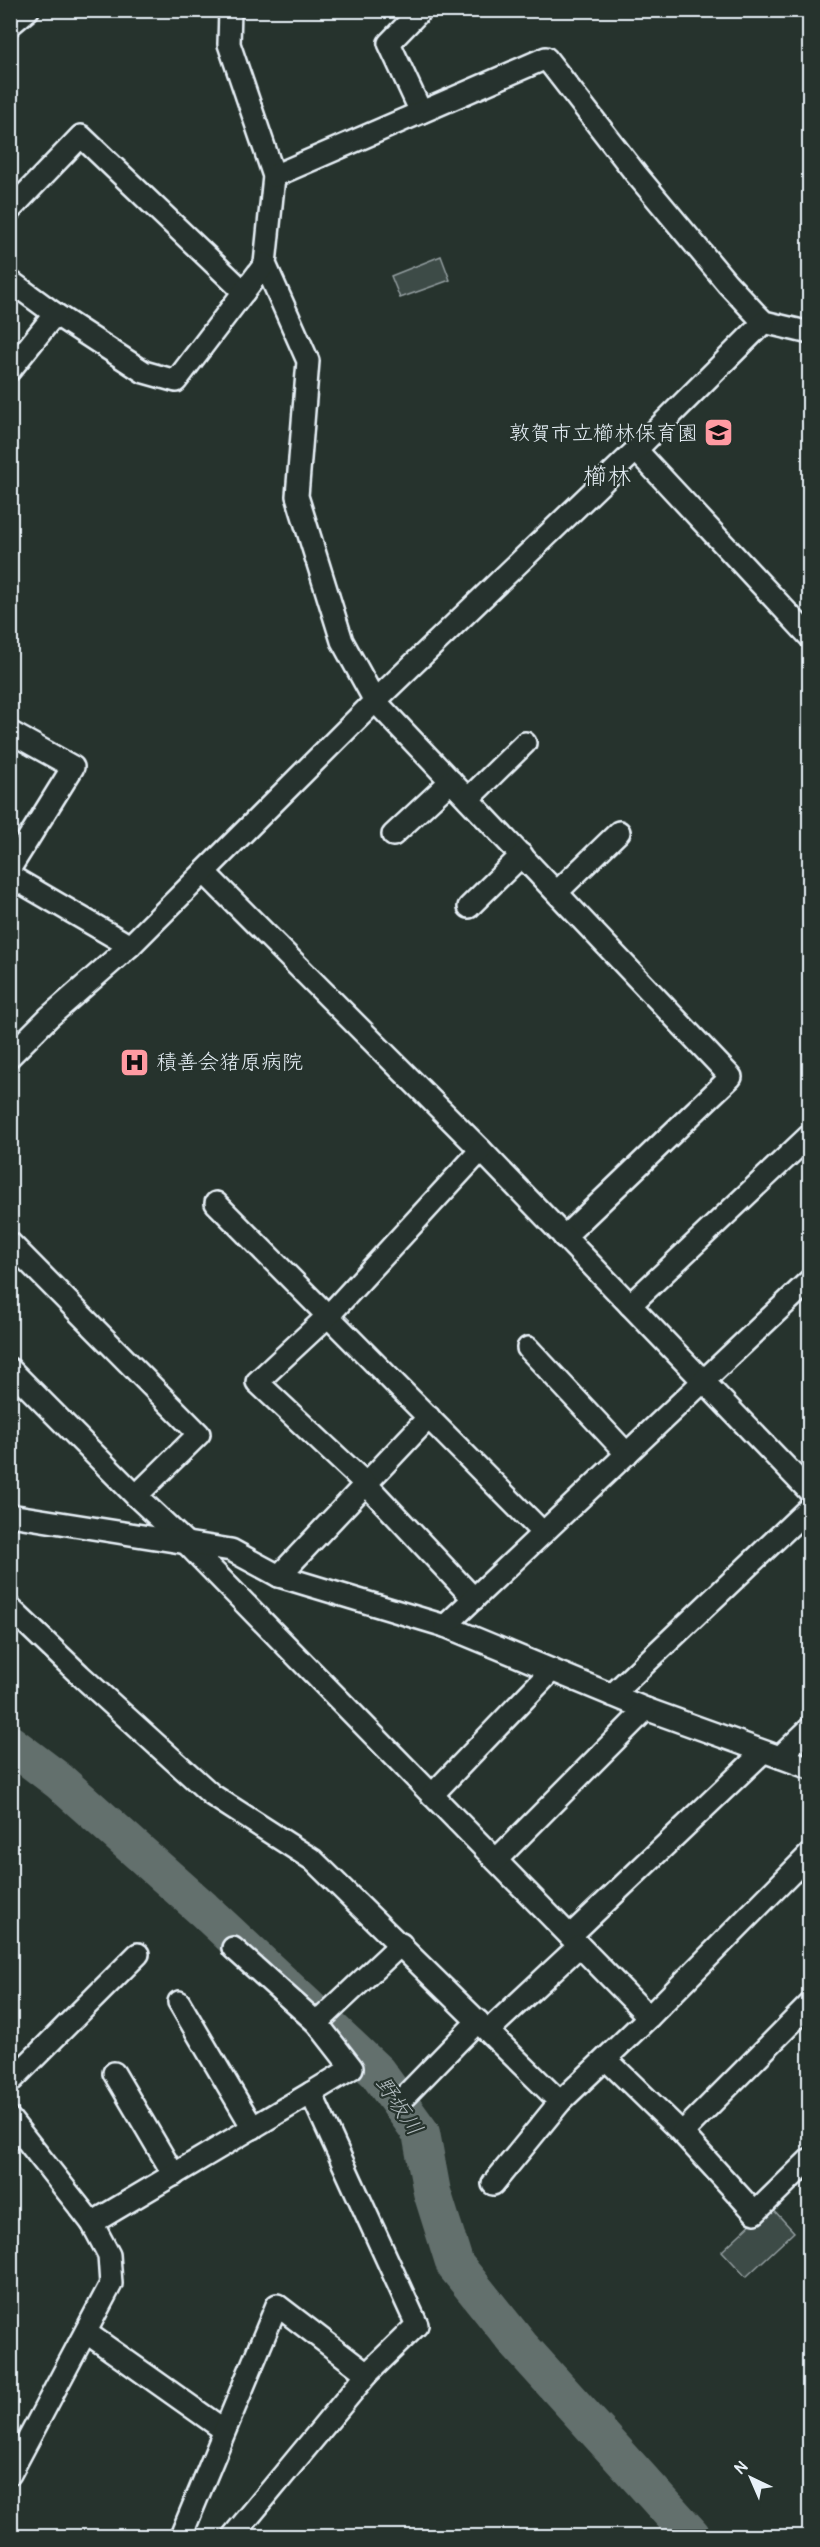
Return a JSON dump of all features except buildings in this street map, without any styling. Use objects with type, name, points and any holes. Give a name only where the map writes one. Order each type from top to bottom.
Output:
[{"type":"street","points":[[10,25],[28,10]]},
{"type":"street","points":[[230,10],[229,44],[274,176],[265,264],[308,361],[297,496],[342,641],[375,701],[731,1077],[564,1237]]},
{"type":"street","points":[[421,10],[389,43],[421,112]]},
{"type":"street","points":[[274,176],[546,58],[636,174],[727,283],[764,322],[810,333]]},
{"type":"street","points":[[10,210],[81,136],[244,292]]},
{"type":"street","points":[[10,281],[55,314],[144,372],[176,381],[265,264]]},
{"type":"street","points":[[10,370],[55,314]]},
{"type":"street","points":[[10,1056],[49,1017],[130,946],[375,701],[636,450],[764,322]]},
{"type":"street","points":[[636,450],[810,637]]},
{"type":"street","points":[[10,732],[73,767],[10,868]]},
{"type":"street","points":[[468,799],[525,743]]},
{"type":"street","points":[[393,835],[451,781]]},
{"type":"street","points":[[557,892],[619,832]]},
{"type":"street","points":[[469,907],[522,855]]},
{"type":"street","points":[[204,872],[481,1150],[810,1492]]},
{"type":"street","points":[[10,876],[130,946]]},
{"type":"street","points":[[630,1305],[810,1135]]},
{"type":"street","points":[[474,1599],[366,1484],[256,1382],[329,1315],[481,1150]]},
{"type":"street","points":[[216,1203],[543,1533]]},
{"type":"street","points":[[10,1243],[199,1434],[136,1496]]},
{"type":"street","points":[[445,1626],[810,1280]]},
{"type":"street","points":[[528,1348],[627,1454]]},
{"type":"street","points":[[10,1369],[185,1542],[649,2017]]},
{"type":"street","points":[[279,1576],[429,1417]]},
{"type":"street","points":[[612,1695],[810,1507]]},
{"type":"street","points":[[10,1515],[231,1550],[279,1576],[445,1626],[646,1709],[810,1768]]},
{"type":"street","points":[[10,1608],[88,1683],[212,1795],[313,1860],[561,2102]]},
{"type":"street","points":[[432,1795],[552,1670]]},
{"type":"street","points":[[496,1860],[646,1709]]},
{"type":"street","points":[[405,2096],[574,1941],[771,1754],[810,1728]]},
{"type":"street","points":[[493,2184],[561,2102],[649,2017],[810,1854]]},
{"type":"street","points":[[317,2023],[401,1944]]},
{"type":"street","points":[[92,2223],[352,2068],[317,2023],[233,1948]]},
{"type":"street","points":[[10,2082],[138,1954]]},
{"type":"street","points":[[179,2002],[252,2128]]},
{"type":"street","points":[[682,2133],[810,2004]]},
{"type":"street","points":[[606,2059],[682,2133],[755,2213],[810,2160]]},
{"type":"street","points":[[114,2073],[174,2175]]},
{"type":"street","points":[[233,2536],[367,2374],[417,2325],[311,2093]]},
{"type":"street","points":[[10,2119],[92,2223],[109,2255],[111,2284],[87,2333],[10,2474]]},
{"type":"street","points":[[176,2536],[277,2305],[367,2374]]},
{"type":"street","points":[[87,2333],[224,2430]]},
{"type":"shaded area","points":[[441,256],[450,280],[400,298],[391,276]]},
{"type":"shaded area","points":[[770,2206],[794,2232],[746,2277],[722,2251]]},
{"type":"waterway","name":"野坂川","points":[[10,1744],[59,1781],[203,1909],[377,2072],[421,2133],[432,2192],[455,2265],[520,2346],[692,2536]]},
{"type":"place","name":"敦賀市立櫛林保育園","points":[[719,433]]},
{"type":"place","name":"積善会猪原病院","points":[[135,1062]]},
{"type":"district","name":"櫛林","points":[[607,476]]}]
